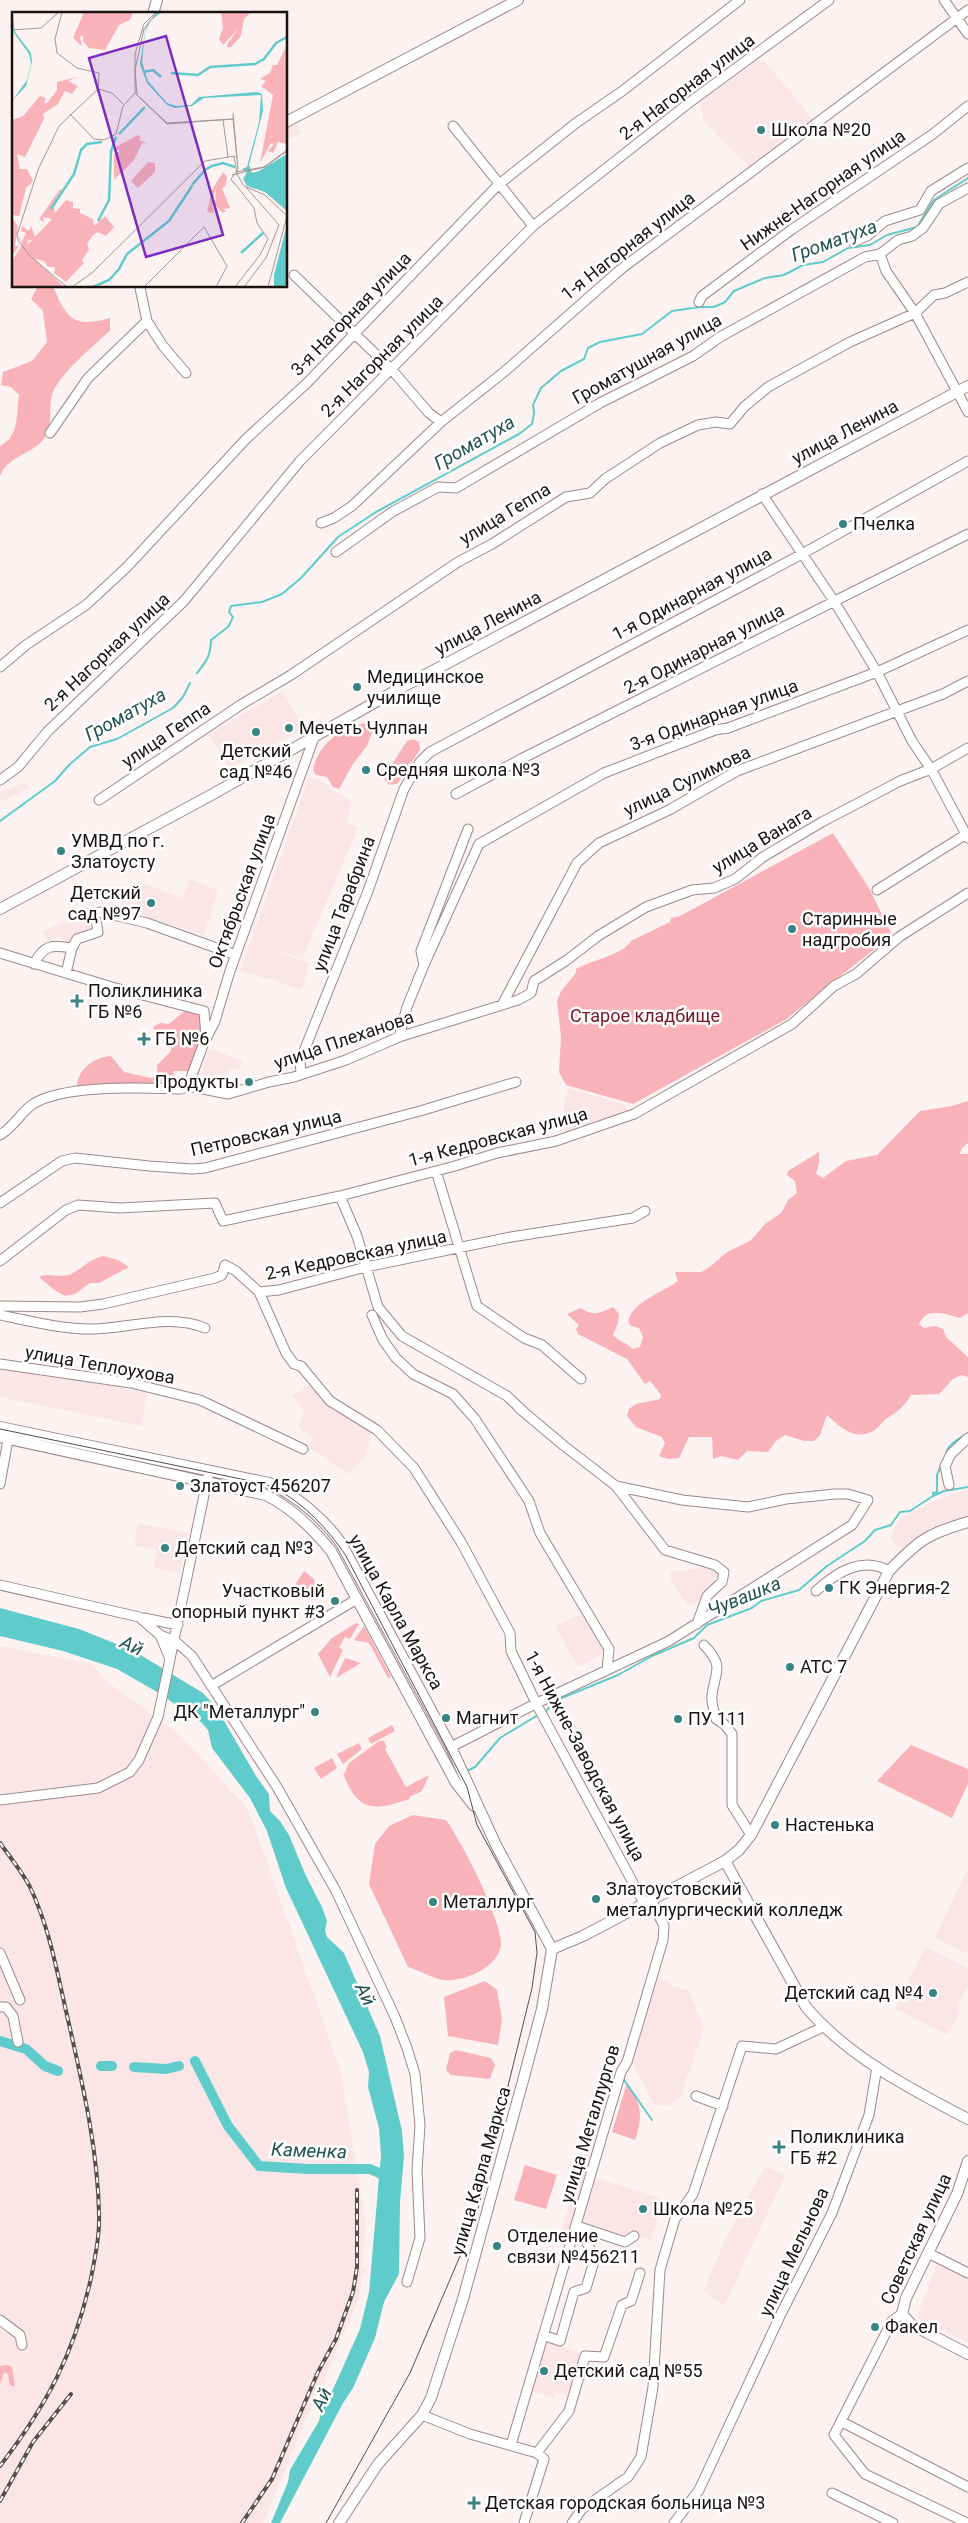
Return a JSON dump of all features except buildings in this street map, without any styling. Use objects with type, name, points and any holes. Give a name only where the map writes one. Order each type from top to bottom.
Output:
[{"type":"main road","points":[[288,121],[518,0]]},
{"type":"main road","name":"улица Ленина","points":[[0,909],[206,798],[314,735],[762,494],[968,386]]},
{"type":"main road","name":"улица Карла Маркса","points":[[4,1433],[269,1483],[291,1494],[335,1536],[451,1747],[480,1812],[552,1949],[540,2017],[463,2300],[431,2398],[422,2415],[378,2464],[339,2523]]},
{"type":"main road","name":"улица Карла Маркса","points":[[4,1433],[207,1483],[266,1495],[278,1501],[321,1538],[331,1551],[456,1783],[480,1812]]},
{"type":"main road","points":[[552,1949],[583,1936],[725,1861],[739,1850],[751,1834],[889,1571],[916,1543],[934,1533],[968,1522]]},
{"type":"main road","points":[[725,1861],[806,2007],[823,2027],[877,2067],[968,2119]]},
{"type":"main road","name":"Советская улица","points":[[902,2314],[906,2298],[957,2194],[968,2161]]},
{"type":"main road","points":[[902,2314],[912,2325],[968,2354]]},
{"type":"street","name":"3-я Нагорная улица","points":[[0,667],[26,645],[86,605],[127,567],[246,439],[354,335],[498,185],[576,123],[621,92],[740,0]]},
{"type":"street","name":"2-я Нагорная улица","points":[[0,780],[18,767],[48,731],[184,601],[300,461],[533,226],[690,102],[829,0]]},
{"type":"street","points":[[944,0],[968,34]]},
{"type":"street","name":"1-я Нагорная улица","points":[[321,523],[334,518],[352,506],[441,422],[504,372],[621,269],[968,10]]},
{"type":"street","name":"Нижне-Нагорная улица","points":[[699,302],[702,296],[791,230],[933,134],[968,106]]},
{"type":"street","points":[[453,126],[498,185],[533,226]]},
{"type":"street","points":[[853,242],[867,236],[885,221],[920,210],[931,191],[968,168]]},
{"type":"street","name":"Громатушная улица","points":[[336,552],[392,512],[438,487],[456,488],[600,403],[692,356],[720,337],[865,257],[880,254],[898,240],[912,236],[923,228],[939,204],[968,188]]},
{"type":"street","points":[[880,254],[886,271],[916,312],[968,412]]},
{"type":"street","points":[[294,275],[392,370],[429,413],[441,422]]},
{"type":"street","name":"улица Геппа","points":[[99,800],[242,704],[291,675],[458,562],[492,544],[566,497],[590,493],[605,479],[660,443],[698,425],[716,422],[730,424],[744,407],[768,387],[850,342],[916,312],[934,295],[945,293],[968,282]]},
{"type":"street","points":[[140,288],[147,321],[162,346],[186,373]]},
{"type":"street","points":[[50,433],[74,395],[88,378],[147,321]]},
{"type":"street","name":"1-я Одинарная улица","points":[[430,752],[802,554],[968,461]]},
{"type":"street","points":[[762,494],[834,601],[877,672],[912,741],[931,769],[967,835],[876,890]]},
{"type":"street","name":"2-я Одинарная улица","points":[[456,794],[521,759],[968,534]]},
{"type":"street","name":"3-я Одинарная улица","points":[[424,965],[479,844],[604,773],[715,730],[728,728],[877,672],[968,630]]},
{"type":"street","name":"улица Сулимова","points":[[502,1005],[577,863],[599,843],[668,810],[737,771],[898,711],[968,681]]},
{"type":"street","name":"Октябрьская улица","points":[[188,1086],[206,1038],[212,1029],[236,955],[314,735]]},
{"type":"street","name":"улица Ванага","points":[[531,993],[534,981],[567,960],[598,936],[646,907],[692,890],[714,888],[735,879],[763,857],[822,822],[900,781],[931,769],[968,748]]},
{"type":"street","name":"улица Тарабрина","points":[[301,1074],[300,1061],[368,890],[404,789],[420,762],[430,752]]},
{"type":"street","points":[[399,1037],[407,1007],[424,965],[421,951],[468,829]]},
{"type":"street","name":"1-я Кедровская улица","points":[[0,1261],[66,1210],[78,1205],[120,1208],[215,1203],[223,1221],[340,1196],[497,1153],[556,1141],[634,1114],[792,1024],[834,986],[856,974],[899,937],[968,892]]},
{"type":"street","points":[[66,973],[72,948],[77,939],[98,932],[95,914],[102,912],[147,923],[236,955]]},
{"type":"street","points":[[34,964],[40,951],[54,945],[72,948]]},
{"type":"street","points":[[0,953],[66,973],[204,1010],[220,1002]]},
{"type":"street","name":"улица Плеханова","points":[[0,1135],[15,1125],[32,1105],[45,1098],[75,1092],[180,1088],[188,1086],[228,1094],[346,1060],[399,1037],[502,1005],[531,993]]},
{"type":"street","points":[[204,1010],[206,1038]]},
{"type":"street","name":"Петровская улица","points":[[0,1203],[62,1161],[75,1158],[192,1170],[205,1168],[411,1114],[516,1082]]},
{"type":"street","points":[[436,1171],[458,1249],[478,1306],[490,1317],[509,1326],[524,1338],[542,1345],[581,1379]]},
{"type":"street","points":[[340,1196],[357,1236],[378,1307],[402,1336],[507,1396],[536,1423]]},
{"type":"street","name":"2-я Кедровская улица","points":[[0,1306],[80,1307],[103,1304],[215,1278],[222,1275],[224,1265],[236,1271],[259,1292],[279,1290],[366,1267],[511,1237],[633,1218],[645,1211]]},
{"type":"street","name":"1-я Нижне-Заводская улица","points":[[259,1292],[286,1353],[294,1364],[301,1366],[330,1401],[377,1430],[414,1468],[461,1542],[510,1633],[511,1651],[546,1722],[647,1902]]},
{"type":"street","points":[[0,1315],[71,1329],[94,1329],[187,1321],[206,1328]]},
{"type":"street","points":[[372,1315],[383,1340],[396,1358],[412,1374],[453,1394],[475,1419],[529,1501],[540,1533],[609,1649],[607,1670]]},
{"type":"street","name":"улица Теплоухова","points":[[0,1364],[131,1383],[200,1400],[303,1449]]},
{"type":"street","points":[[520,1408],[562,1445],[616,1486],[665,1550],[715,1565],[724,1572],[722,1582],[708,1596],[697,1624]]},
{"type":"street","points":[[0,1484],[4,1433]]},
{"type":"street","points":[[949,1485],[945,1466],[952,1454],[968,1438]]},
{"type":"street","points":[[0,1800],[70,1792],[111,1783],[130,1772],[139,1760],[158,1716],[209,1471]]},
{"type":"street","points":[[451,1747],[668,1641],[697,1624],[852,1525],[868,1500],[860,1496],[842,1494],[786,1499],[748,1507],[682,1500],[616,1486]]},
{"type":"street","points":[[816,1591],[830,1578],[864,1564],[877,1564],[889,1571]]},
{"type":"street","points":[[0,1585],[178,1625]]},
{"type":"street","points":[[211,1686],[357,1599]]},
{"type":"street","points":[[139,1617],[160,1635],[175,1641],[192,1656],[277,1787],[336,1891],[395,2017],[415,2074],[420,2125],[417,2170],[420,2238],[407,2282]]},
{"type":"street","points":[[160,1635],[170,1661]]},
{"type":"street","points":[[704,1645],[714,1655],[718,1672],[712,1694],[716,1719],[724,1724],[732,1734],[732,1805],[751,1834]]},
{"type":"street","name":"улица Металлургов","points":[[511,2445],[543,2335],[578,2226],[621,2072],[627,2062],[658,1962],[664,1926],[647,1902]]},
{"type":"street","points":[[0,1953],[20,2000]]},
{"type":"street","points":[[0,2007],[6,2007],[13,2016],[18,2042]]},
{"type":"street","points":[[572,2523],[582,2509],[628,2477],[641,2457],[653,2387],[660,2270],[675,2220],[693,2194],[742,2046],[776,2049],[823,2027]]},
{"type":"street","name":"улица Мельнова","points":[[674,2523],[699,2490],[832,2213],[869,2115],[877,2067]]},
{"type":"street","points":[[696,2096],[723,2106]]},
{"type":"street","points":[[578,2226],[625,2242],[634,2236]]},
{"type":"street","points":[[543,2335],[560,2340],[574,2292],[586,2288],[595,2258],[578,2226]]},
{"type":"street","points":[[928,2253],[968,2273]]},
{"type":"street","points":[[537,2453],[569,2411],[585,2356],[604,2357],[622,2305],[632,2301],[640,2273]]},
{"type":"street","name":"Советская улица","points":[[902,2314],[892,2321],[834,2435],[865,2474],[967,2523]]},
{"type":"street","points":[[0,2320],[20,2335],[22,2345]]},
{"type":"street","points":[[422,2415],[470,2434],[537,2453],[544,2459],[524,2523]]},
{"type":"street","points":[[842,2422],[968,2487]]},
{"type":"street","points":[[832,2493],[893,2523]]},
{"type":"shaded area","points":[[759,60],[765,62],[813,119],[770,155],[749,167],[703,120],[701,102]]},
{"type":"shaded area","points":[[290,113],[301,133],[288,140],[288,114]]},
{"type":"shaded area","name":"Детский сад №46","points":[[283,691],[304,729],[230,768],[208,735]]},
{"type":"shaded area","points":[[309,777],[323,781],[334,791],[351,800],[347,822],[358,828],[302,959],[277,951],[310,964],[301,990],[268,978],[274,960],[267,979],[240,971]]},
{"type":"shaded area","points":[[25,782],[30,788],[0,802],[0,792]]},
{"type":"shaded area","points":[[189,879],[218,890],[204,935],[119,908],[125,891],[139,882],[183,898]]},
{"type":"shaded area","points":[[88,908],[94,917],[97,931],[69,945],[59,936],[48,942],[42,932]]},
{"type":"shaded area","points":[[209,1048],[243,1061],[239,1071],[229,1068],[222,1089],[198,1082]]},
{"type":"shaded area","points":[[568,1088],[623,1104],[629,1112],[564,1133],[564,1105]]},
{"type":"shaded area","points":[[0,1368],[70,1378],[147,1393],[141,1426],[0,1397]]},
{"type":"shaded area","points":[[309,1385],[336,1408],[369,1429],[371,1437],[366,1456],[348,1474],[310,1448],[313,1438],[298,1427],[304,1411],[292,1396]]},
{"type":"shaded area","points":[[968,1490],[968,1518],[935,1527],[900,1549],[890,1538],[900,1518],[940,1498]]},
{"type":"shaded area","name":"Детский сад №3","points":[[138,1523],[188,1533],[180,1573],[153,1568],[157,1550],[134,1546]]},
{"type":"shaded area","points":[[717,1566],[720,1583],[706,1590],[703,1601],[689,1606],[672,1583],[670,1572]]},
{"type":"shaded area","points":[[581,1614],[588,1626],[591,1625],[605,1653],[578,1667],[555,1626]]},
{"type":"shaded area","points":[[0,1646],[91,1664],[106,1681],[180,1735],[248,1809],[341,2072],[366,2227],[362,2267],[367,2268],[367,2273],[362,2273],[360,2297],[324,2379],[327,2380],[321,2393],[317,2393],[263,2523],[0,2523]]},
{"type":"shaded area","points":[[968,1868],[968,1954],[935,1938]]},
{"type":"shaded area","name":"Детский сад №4","points":[[926,1947],[968,1968],[968,1985],[959,2002],[958,2017],[948,2035],[895,2008]]},
{"type":"shaded area","points":[[656,1976],[670,1985],[688,1990],[704,2027],[680,2098],[669,2105],[655,2106],[632,2063]]},
{"type":"shaded area","points":[[590,2140],[599,2143],[569,2237],[560,2234]]},
{"type":"shaded area","points":[[766,2166],[785,2176],[724,2306],[704,2291],[726,2237]]},
{"type":"shaded area","points":[[593,2177],[664,2199],[651,2241],[640,2238],[631,2240],[578,2224]]},
{"type":"shaded area","points":[[937,2263],[968,2278],[968,2343],[917,2317]]},
{"type":"shaded area","points":[[543,2340],[583,2354],[569,2396],[556,2392],[554,2398],[528,2390]]},
{"type":"green space","points":[[37,288],[54,288],[63,307],[73,318],[88,322],[110,318],[110,331],[78,360],[57,384],[51,398],[50,423],[47,435],[38,445],[8,464],[0,476],[0,446],[6,442],[14,430],[19,395],[11,387],[1,385],[3,372],[32,361],[47,342],[43,311],[31,299]]},
{"type":"green space","points":[[366,723],[374,727],[367,746],[353,764],[339,789],[333,787],[327,777],[316,775],[313,770],[315,761],[325,745],[348,728]]},
{"type":"green space","points":[[413,739],[419,742],[420,750],[397,784],[389,785],[384,779],[385,775],[407,741]]},
{"type":"green space","name":"Старое кладбище","points":[[833,833],[869,888],[892,935],[785,1020],[633,1104],[566,1085],[559,1072],[561,1037],[557,1001],[561,991],[576,973],[576,969],[621,950],[631,941],[670,922],[671,918],[680,916]]},
{"type":"green space","points":[[187,1009],[201,1014],[203,1031],[199,1032],[197,1052],[189,1071],[173,1071],[176,1080],[172,1084],[77,1086],[80,1074],[88,1065],[93,1061],[111,1056],[124,1072],[151,1078],[157,1075],[157,1065],[171,1051],[171,1039],[168,1035],[155,1031],[153,1027],[160,1023],[169,1024]]},
{"type":"green space","points":[[968,1101],[968,1143],[962,1148],[960,1154],[968,1154],[968,1313],[960,1318],[943,1313],[932,1313],[922,1318],[919,1324],[924,1328],[935,1326],[943,1329],[946,1337],[968,1357],[968,1377],[961,1375],[953,1379],[939,1394],[911,1395],[900,1409],[875,1430],[868,1433],[854,1434],[837,1424],[827,1415],[820,1435],[814,1441],[804,1441],[785,1435],[776,1441],[768,1452],[747,1451],[738,1460],[721,1456],[713,1459],[712,1437],[689,1437],[679,1458],[668,1459],[659,1456],[665,1443],[662,1437],[636,1427],[627,1416],[629,1409],[636,1404],[660,1399],[661,1395],[650,1381],[645,1384],[627,1359],[578,1334],[576,1329],[579,1325],[567,1314],[581,1308],[585,1311],[597,1313],[613,1307],[619,1314],[618,1323],[613,1335],[633,1349],[640,1347],[643,1337],[639,1328],[631,1326],[628,1322],[635,1308],[678,1281],[675,1272],[701,1272],[727,1252],[750,1241],[765,1224],[781,1213],[789,1199],[797,1193],[795,1181],[787,1175],[788,1171],[819,1152],[816,1174],[823,1178],[846,1161],[877,1155],[920,1111],[952,1106]]},
{"type":"green space","points":[[103,1256],[118,1260],[129,1267],[99,1283],[90,1283],[75,1294],[65,1296],[39,1277],[67,1275]]},
{"type":"green space","points":[[304,1571],[314,1579],[317,1591],[310,1595],[300,1593],[293,1588]]},
{"type":"green space","points":[[356,1623],[359,1624],[350,1639],[345,1637],[339,1647],[343,1650],[330,1677],[318,1654],[332,1638]]},
{"type":"green space","points":[[364,1626],[391,1677],[388,1678],[369,1643],[354,1640]]},
{"type":"green space","points":[[345,1658],[361,1663],[336,1678]]},
{"type":"green space","points":[[392,1725],[395,1731],[371,1744],[368,1738]]},
{"type":"green space","points":[[379,1741],[384,1741],[387,1747],[385,1749],[406,1787],[429,1775],[422,1791],[409,1797],[410,1799],[380,1806],[366,1804],[354,1795],[344,1774],[349,1763]]},
{"type":"green space","points":[[359,1743],[362,1749],[343,1764],[337,1754]]},
{"type":"green space","points":[[911,1745],[968,1769],[968,1784],[952,1818],[877,1781]]},
{"type":"green space","points":[[332,1758],[337,1768],[321,1779],[314,1768]]},
{"type":"green space","name":"Металлург","points":[[413,1815],[446,1820],[480,1881],[500,1934],[501,1945],[499,1953],[494,1960],[479,1972],[461,1979],[444,1980],[435,1978],[408,1967],[369,1884],[375,1844],[389,1826]]},
{"type":"green space","points":[[485,1981],[497,1990],[502,2019],[498,2045],[448,2036],[444,1997]]},
{"type":"green space","points":[[456,2050],[491,2058],[495,2065],[490,2079],[451,2075],[446,2070],[450,2053]]},
{"type":"green space","points":[[627,2083],[636,2097],[640,2111],[635,2140],[612,2132]]},
{"type":"green space","points":[[525,2165],[557,2175],[546,2209],[514,2200]]},
{"type":"green space","points":[[8,2365],[12,2367],[15,2387],[10,2385],[8,2374],[4,2372],[0,2384],[0,2366]]},
{"type":"water","points":[[0,1608],[79,1629],[134,1651],[203,1693],[216,1707],[256,1776],[269,1794],[270,1811],[280,1821],[289,1835],[306,1876],[322,1907],[327,1921],[325,1930],[327,1937],[344,1953],[380,2036],[402,2131],[404,2156],[400,2202],[399,2274],[384,2302],[375,2338],[353,2388],[343,2403],[280,2523],[271,2523],[288,2482],[290,2470],[319,2421],[322,2407],[330,2396],[360,2329],[369,2292],[381,2155],[379,2128],[368,2087],[369,2072],[363,2052],[286,1888],[267,1831],[250,1798],[212,1748],[208,1730],[201,1722],[157,1692],[117,1669],[63,1651],[0,1636]]},
{"type":"waterway","name":"Громатуха","points":[[197,673],[207,658],[211,640],[228,627],[233,617],[229,612],[231,606],[262,602],[282,594],[301,578],[338,537],[376,512],[519,434],[532,424],[533,405],[541,388],[561,371],[584,359],[588,348],[600,342],[642,334],[672,311],[714,307],[725,302],[734,291],[765,278],[784,275],[803,265],[823,262],[848,248],[870,245],[887,235],[917,227],[934,200],[968,178]]},
{"type":"waterway","name":"Громатуха","points":[[0,821],[55,781],[69,765],[90,747],[117,739],[173,708],[183,697],[190,683]]},
{"type":"waterway","name":"Чувашка","points":[[946,1457],[950,1446],[968,1433]]},
{"type":"waterway","name":"Чувашка","points":[[545,1712],[557,1700],[618,1675],[652,1656],[694,1638],[707,1625],[752,1608],[761,1601],[799,1590],[827,1566],[865,1541],[875,1530],[891,1525],[900,1512],[910,1511],[933,1496],[933,1493],[937,1492],[937,1475],[942,1463]]},
{"type":"waterway","points":[[933,1496],[944,1491],[968,1487]]},
{"type":"waterway","name":"Чувашка","points":[[469,1770],[475,1767],[500,1738],[538,1715]]},
{"type":"waterway","points":[[0,2041],[26,2049],[45,2066],[58,2071]]},
{"type":"waterway","name":"Каменка","points":[[195,2061],[228,2126],[259,2166],[308,2169],[370,2169],[388,2177]]},
{"type":"waterway","name":"Каменка","points":[[101,2066],[112,2066]]},
{"type":"waterway","name":"Каменка","points":[[134,2067],[166,2069],[179,2066]]},
{"type":"waterway","points":[[624,2080],[652,2120]]},
{"type":"tram line","points":[[0,1429],[265,1484],[289,1497],[311,1514],[330,1534],[346,1556],[467,1787],[477,1825],[535,1932],[537,1953],[532,1988],[475,2221],[410,2373],[326,2523]]},
{"type":"railway","points":[[0,1843],[30,1887],[43,1920],[53,1955],[89,2119],[96,2166],[99,2222],[91,2278],[67,2355],[57,2378],[32,2422],[0,2466]]},
{"type":"railway","points":[[242,2523],[272,2479],[318,2372],[336,2339],[353,2292],[357,2267],[357,2190]]},
{"type":"railway","points":[[0,2501],[33,2442],[71,2394]]},
{"type":"place","name":"Школа №20","points":[[761,130]]},
{"type":"place","name":"Пчелка","points":[[843,524]]},
{"type":"place","name":"Медицинское училище","points":[[357,687]]},
{"type":"place","name":"Мечеть Чулпан","points":[[289,728]]},
{"type":"place","name":"Детский сад №46","points":[[256,732]]},
{"type":"place","name":"Средняя школа №3","points":[[366,770]]},
{"type":"place","name":"УМВД по г. Златоусту","points":[[61,851]]},
{"type":"place","name":"Детский сад №97","points":[[151,903]]},
{"type":"place","name":"Старинные надгробия","points":[[792,929]]},
{"type":"place","name":"Поликлиника ГБ №6","points":[[77,1001]]},
{"type":"place","name":"ГБ №6","points":[[144,1039]]},
{"type":"place","name":"Продукты","points":[[249,1082]]},
{"type":"place","name":"Златоуст 456207","points":[[180,1486]]},
{"type":"place","name":"Детский сад №3","points":[[165,1548]]},
{"type":"place","name":"ГК Энергия-2","points":[[829,1588]]},
{"type":"place","name":"Участковый опорный пункт #3","points":[[335,1601]]},
{"type":"place","name":"АТС 7","points":[[790,1667]]},
{"type":"place","name":"ДК \"Металлург\"","points":[[315,1712]]},
{"type":"place","name":"Магнит","points":[[446,1718]]},
{"type":"place","name":"ПУ 111","points":[[678,1719]]},
{"type":"place","name":"Настенька","points":[[775,1825]]},
{"type":"place","name":"Златоустовский металлургический колледж","points":[[596,1899]]},
{"type":"place","name":"Металлург","points":[[433,1902]]},
{"type":"place","name":"Детский сад №4","points":[[933,1993]]},
{"type":"place","name":"Поликлиника ГБ #2","points":[[779,2147]]},
{"type":"place","name":"Школа №25","points":[[643,2209]]},
{"type":"place","name":"Отделение связи №456211","points":[[497,2246]]},
{"type":"place","name":"Факел","points":[[875,2327]]},
{"type":"place","name":"Детский сад №55","points":[[544,2371]]},
{"type":"place","name":"Детская городская больница №3","points":[[474,2503]]},
{"type":"water label","name":"Ай","points":[[132,1645]]},
{"type":"water label","name":"Ай","points":[[366,1994]]},
{"type":"water label","name":"Ай","points":[[321,2399]]}]
